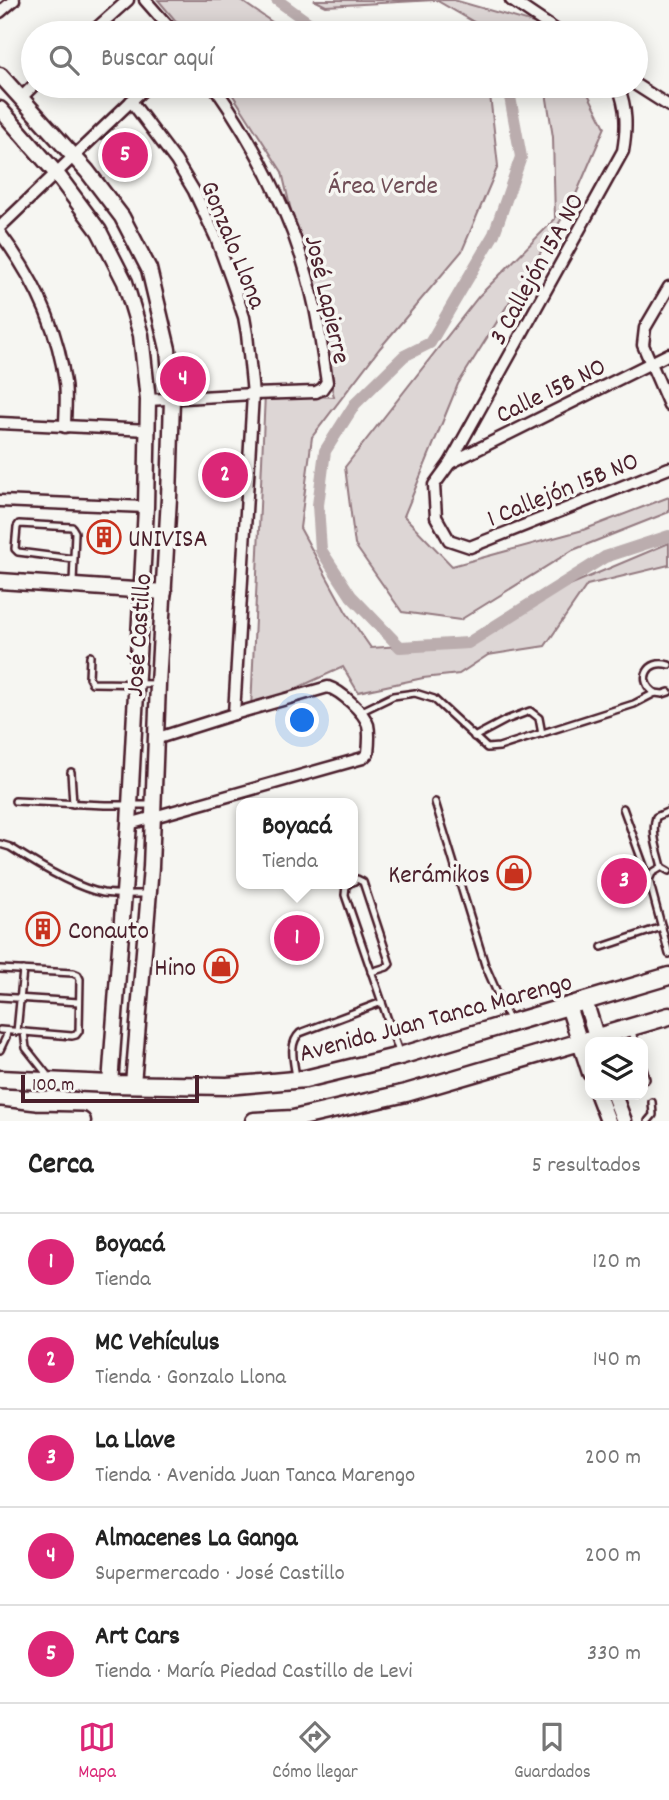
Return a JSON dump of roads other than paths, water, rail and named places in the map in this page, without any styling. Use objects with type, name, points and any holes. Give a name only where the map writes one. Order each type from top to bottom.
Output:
[{"type":"main road","name":"Avenida Juan Tanca Marengo","points":[[0,1079],[227,1086],[305,1079],[400,1056],[669,976]]},
{"type":"main road","points":[[611,1037],[633,1034],[669,1016]]},
{"type":"main road","points":[[254,1121],[293,1119],[406,1093],[585,1040]]},
{"type":"main road","points":[[0,1116],[27,1120],[82,1121]]},
{"type":"street","points":[[0,12],[13,0]]},
{"type":"street","points":[[104,21],[128,0]]},
{"type":"street","points":[[145,0],[163,21]]},
{"type":"street","points":[[511,0],[542,21]]},
{"type":"street","name":"José Castillo","points":[[0,75],[74,156],[122,217],[149,269],[168,349],[172,399],[164,592],[148,894],[133,1084]]},
{"type":"street","points":[[648,93],[669,106]]},
{"type":"street","points":[[0,227],[134,98]]},
{"type":"street","name":"José Lapierre","points":[[148,400],[316,392],[323,389],[327,382],[315,308],[286,216],[252,144],[222,98]]},
{"type":"street","name":"3 Callejón 15A NO","points":[[470,547],[449,540],[436,517],[434,485],[450,463],[623,151],[626,130],[622,98]]},
{"type":"street","name":"Gonzalo Llona","points":[[131,101],[176,161],[194,191],[216,238],[244,317],[253,394],[234,714]]},
{"type":"street","name":"José Castillo","points":[[0,109],[57,173],[99,230],[125,282],[141,335],[149,430],[146,507],[129,824],[110,1084]]},
{"type":"street","points":[[0,233],[14,251],[36,290],[50,324],[65,384],[65,427]]},
{"type":"street","points":[[669,287],[645,328],[643,345],[669,405]]},
{"type":"street","name":"Calle 15B NO","points":[[450,463],[669,354]]},
{"type":"street","points":[[0,423],[149,430]]},
{"type":"street","name":"1 Callejón 15B NO","points":[[470,547],[669,468]]},
{"type":"street","points":[[0,501],[146,507]]},
{"type":"street","points":[[0,582],[164,592]]},
{"type":"street","points":[[129,824],[153,811],[366,756],[369,738],[368,723],[360,712],[336,690],[328,687],[155,739]]},
{"type":"street","points":[[585,1001],[596,1037]]},
{"type":"street","points":[[568,1006],[585,1057]]},
{"type":"street","points":[[600,1100],[608,1121]]},
{"type":"street","points":[[616,1100],[624,1121]]},
{"type":"lane","points":[[73,559],[18,552],[15,549],[17,527],[19,524],[72,527],[75,532],[73,586]]},
{"type":"lane","points":[[90,656],[90,682],[158,684]]},
{"type":"lane","points":[[669,665],[653,665],[645,676],[649,689],[655,693],[669,692]]},
{"type":"lane","points":[[360,712],[393,696],[415,693],[434,699],[487,748],[499,747],[634,704],[655,693]]},
{"type":"lane","points":[[474,737],[530,711],[539,718],[542,734]]},
{"type":"lane","points":[[71,772],[73,804]]},
{"type":"lane","points":[[15,801],[129,806],[153,811]]},
{"type":"lane","points":[[435,802],[485,965],[510,1023]]},
{"type":"lane","points":[[623,808],[649,880],[669,954]]},
{"type":"lane","points":[[669,811],[656,817],[654,832],[662,867],[669,871]]},
{"type":"lane","points":[[0,844],[85,888],[124,895],[148,894]]},
{"type":"lane","points":[[649,880],[652,873],[662,867]]},
{"type":"lane","points":[[358,880],[363,882],[390,964],[371,972]]},
{"type":"lane","points":[[346,889],[345,895],[400,1056]]},
{"type":"lane","points":[[602,947],[662,928]]},
{"type":"lane","points":[[0,969],[76,974],[80,979],[79,1031],[74,1036],[0,1030]]},
{"type":"lane","points":[[23,970],[21,1032],[26,1048],[53,1082]]},
{"type":"lane","points":[[0,998],[79,1002]]},
{"type":"lane","points":[[296,1080],[292,1046],[294,1038],[300,1033],[382,1002]]},
{"type":"lane","points":[[0,1050],[7,1031]]},
{"type":"lane","points":[[648,1121],[653,1115],[652,1102]]},
{"type":"waterway","points":[[277,0],[306,21]]},
{"type":"waterway","points":[[510,98],[521,157],[494,234],[430,343],[404,356],[355,404],[325,451],[318,505],[321,550],[351,596],[400,647],[468,643],[605,557],[669,536]]},
{"type":"place","name":"Art Cars","points":[[125,155]]},
{"type":"place","name":"Almacenes La Ganga","points":[[183,379]]},
{"type":"place","name":"MC Vehículus","points":[[225,475]]},
{"type":"place","name":"UNIVISA","points":[[104,537]]},
{"type":"place","name":"Kerámikos","points":[[514,873]]},
{"type":"place","name":"La Llave","points":[[624,881]]},
{"type":"place","name":"Conauto","points":[[43,929]]},
{"type":"place","name":"Boyacá","points":[[297,938]]},
{"type":"place","name":"Hino","points":[[221,966]]},
{"type":"park label","name":"Área Verde","points":[[383,184]]}]
